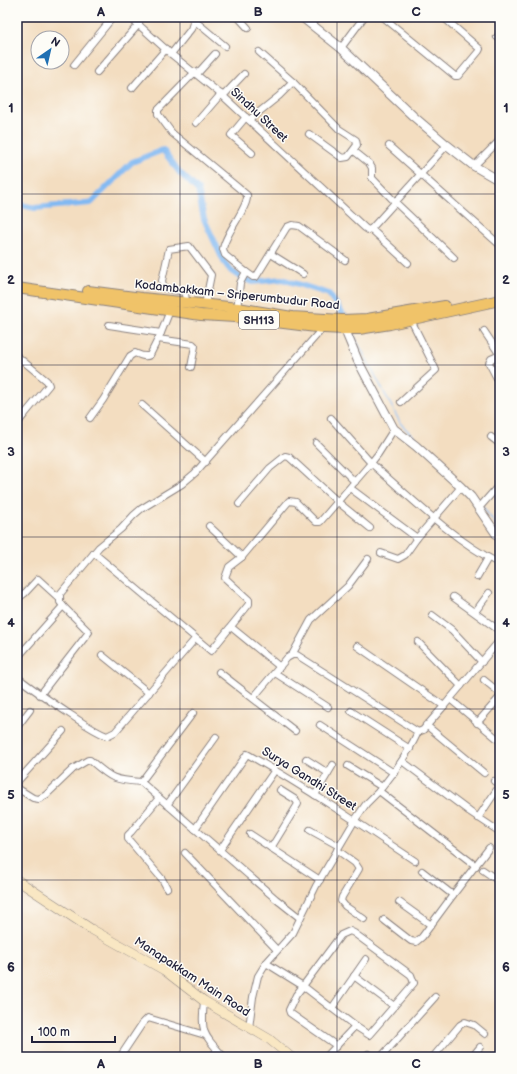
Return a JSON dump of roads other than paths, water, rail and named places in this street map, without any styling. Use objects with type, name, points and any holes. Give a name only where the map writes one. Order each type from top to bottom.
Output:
[{"type":"main road","name":"Kodambakkam – Sriperumbudur Road","points":[[17,282],[142,298],[172,305],[201,315],[237,312],[292,316],[359,329],[411,320],[500,300]]},
{"type":"main road","name":"Kodambakkam – Sriperumbudur Road","points":[[17,288],[172,305],[186,303],[205,305],[323,328],[500,295]]},
{"type":"main road","name":"Manapakkam Main Road","points":[[17,880],[91,929],[164,970],[204,1001],[269,1040],[291,1057]]},
{"type":"street","points":[[74,65],[113,17]]},
{"type":"street","name":"Sindhu Street","points":[[130,17],[169,52],[222,95],[365,228],[368,230],[371,229],[408,263]]},
{"type":"street","points":[[238,17],[248,28]]},
{"type":"street","points":[[302,17],[341,48],[413,116],[447,145],[474,166],[500,181]]},
{"type":"street","points":[[341,48],[364,17]]},
{"type":"street","points":[[383,17],[455,76],[458,76],[480,49],[443,17]]},
{"type":"street","points":[[132,88],[192,29],[195,19],[225,46]]},
{"type":"street","points":[[97,72],[139,24]]},
{"type":"street","points":[[259,52],[293,82],[339,129],[356,140],[357,145],[348,157],[342,158],[309,134]]},
{"type":"street","points":[[215,54],[158,110],[158,114],[172,132],[247,195],[246,202],[228,233],[223,249],[225,255],[245,274],[256,277],[287,227],[295,224],[345,260]]},
{"type":"street","points":[[196,123],[244,74]]},
{"type":"street","points":[[252,153],[232,136],[232,133],[247,118],[279,96],[293,82]]},
{"type":"street","points":[[474,166],[500,140]]},
{"type":"street","points":[[371,229],[447,145]]},
{"type":"street","points":[[389,146],[500,245]]},
{"type":"street","points":[[354,151],[369,163],[372,168],[372,178],[454,258]]},
{"type":"street","points":[[186,303],[185,292],[164,288],[162,281],[169,249],[189,246],[211,275],[205,305]]},
{"type":"street","points":[[271,254],[304,274]]},
{"type":"street","points":[[237,312],[240,284],[245,274]]},
{"type":"street","points":[[90,418],[130,356],[135,353],[143,356],[150,355],[160,336],[172,305]]},
{"type":"street","points":[[401,402],[436,370],[411,320]]},
{"type":"street","points":[[109,325],[194,345],[191,367]]},
{"type":"street","points":[[343,325],[358,360],[394,430],[430,458],[481,506],[500,538]]},
{"type":"street","points":[[40,695],[89,632],[63,606],[60,602],[60,594],[94,553],[141,509],[182,484],[206,462],[323,328]]},
{"type":"street","points":[[484,331],[500,355],[491,359],[489,363],[500,384]]},
{"type":"street","points":[[17,356],[48,383],[48,388],[17,424]]},
{"type":"street","points":[[142,405],[206,462]]},
{"type":"street","points":[[17,408],[24,415]]},
{"type":"street","points":[[330,418],[371,463],[434,519],[465,543],[500,564]]},
{"type":"street","points":[[94,553],[211,651],[248,607],[250,602],[225,578],[229,567],[242,557],[289,501],[296,502],[318,523],[325,517],[371,463],[394,430]]},
{"type":"street","points":[[491,436],[500,444]]},
{"type":"street","points":[[316,443],[355,482]]},
{"type":"street","points":[[239,504],[270,468],[285,456],[289,457],[338,502],[370,528]]},
{"type":"street","points":[[481,506],[500,484]]},
{"type":"street","points":[[381,553],[400,559],[405,555],[416,538],[461,487]]},
{"type":"street","points":[[350,488],[416,538]]},
{"type":"street","points":[[209,526],[242,557]]},
{"type":"street","points":[[476,577],[488,558]]},
{"type":"street","points":[[253,698],[287,658],[292,655],[311,620],[348,586],[368,559]]},
{"type":"street","points":[[17,599],[38,579],[60,599]]},
{"type":"street","points":[[475,612],[489,593]]},
{"type":"street","points":[[453,597],[500,631]]},
{"type":"street","points":[[17,658],[63,606]]},
{"type":"street","points":[[432,615],[452,630],[482,662]]},
{"type":"street","points":[[231,627],[280,667]]},
{"type":"street","points":[[17,677],[40,695],[90,728],[107,736],[115,732],[195,639]]},
{"type":"street","points":[[249,1028],[253,997],[258,976],[266,963],[293,933],[320,880],[355,820],[366,804],[394,773],[410,749],[418,732],[423,730],[500,640]]},
{"type":"street","points":[[418,642],[461,686]]},
{"type":"street","points":[[357,646],[444,706]]},
{"type":"street","points":[[102,655],[148,693]]},
{"type":"street","points":[[292,655],[301,657],[418,732]]},
{"type":"street","points":[[219,672],[295,731]]},
{"type":"street","points":[[275,673],[328,707]]},
{"type":"street","points":[[484,680],[500,693]]},
{"type":"street","points":[[478,723],[500,697]]},
{"type":"street","points":[[450,699],[500,741]]},
{"type":"street","points":[[17,727],[30,710]]},
{"type":"street","points":[[351,711],[410,749]]},
{"type":"street","points":[[141,782],[193,713]]},
{"type":"street","points":[[320,724],[394,773]]},
{"type":"street","points":[[426,725],[484,773]]},
{"type":"street","points":[[17,782],[63,731]]},
{"type":"street","points":[[167,805],[216,737]]},
{"type":"street","name":"Surya Gandhi Street","points":[[195,829],[247,754],[355,820],[415,861]]},
{"type":"street","points":[[306,759],[328,773]]},
{"type":"street","points":[[17,788],[33,798],[39,799],[46,795],[73,769],[88,760],[112,778],[123,781],[141,782],[300,918]]},
{"type":"street","points":[[402,761],[478,818],[500,832]]},
{"type":"street","points":[[314,795],[333,765]]},
{"type":"street","points":[[348,766],[381,789],[476,866]]},
{"type":"street","points":[[220,850],[275,770]]},
{"type":"street","points":[[478,818],[498,788],[498,784],[494,781]]},
{"type":"street","points":[[271,848],[298,804],[296,800],[280,790]]},
{"type":"street","points":[[159,798],[128,835],[128,839],[162,879],[167,888]]},
{"type":"street","points":[[310,830],[338,848],[355,863],[358,869],[342,896],[341,901],[345,906],[364,919]]},
{"type":"street","points":[[250,834],[320,880]]},
{"type":"street","points":[[384,920],[411,941],[416,942],[422,937],[489,848]]},
{"type":"street","points":[[185,853],[277,950]]},
{"type":"street","points":[[483,870],[500,882]]},
{"type":"street","points":[[422,871],[453,895]]},
{"type":"street","points":[[399,902],[431,925]]},
{"type":"street","points":[[266,963],[303,986],[369,1035],[414,983],[411,975],[354,933],[350,931],[341,935],[303,986],[296,995],[289,1010],[290,1013],[337,1046]]},
{"type":"street","points":[[332,1008],[366,959]]},
{"type":"street","points":[[354,976],[394,1006]]},
{"type":"street","points":[[381,1057],[435,997]]},
{"type":"street","points":[[204,1001],[202,1025],[205,1035],[224,1057]]},
{"type":"street","points":[[120,1057],[142,1024],[148,1018],[205,1035]]},
{"type":"street","points":[[433,1057],[460,1025],[465,1022],[474,1025],[485,1034]]},
{"type":"street","points":[[326,1057],[355,1026]]},
{"type":"street","points":[[472,1057],[480,1047]]},
{"type":"street","points":[[212,1057],[217,1050]]},
{"type":"waterway","points":[[17,204],[35,208],[91,203],[132,162],[163,150],[180,173],[198,190],[204,219],[224,262],[231,271],[252,282],[282,279],[329,294],[346,319]]},
{"type":"waterway","points":[[353,334],[401,424],[435,458]]},
{"type":"waterway","points":[[483,507],[500,530]]}]
